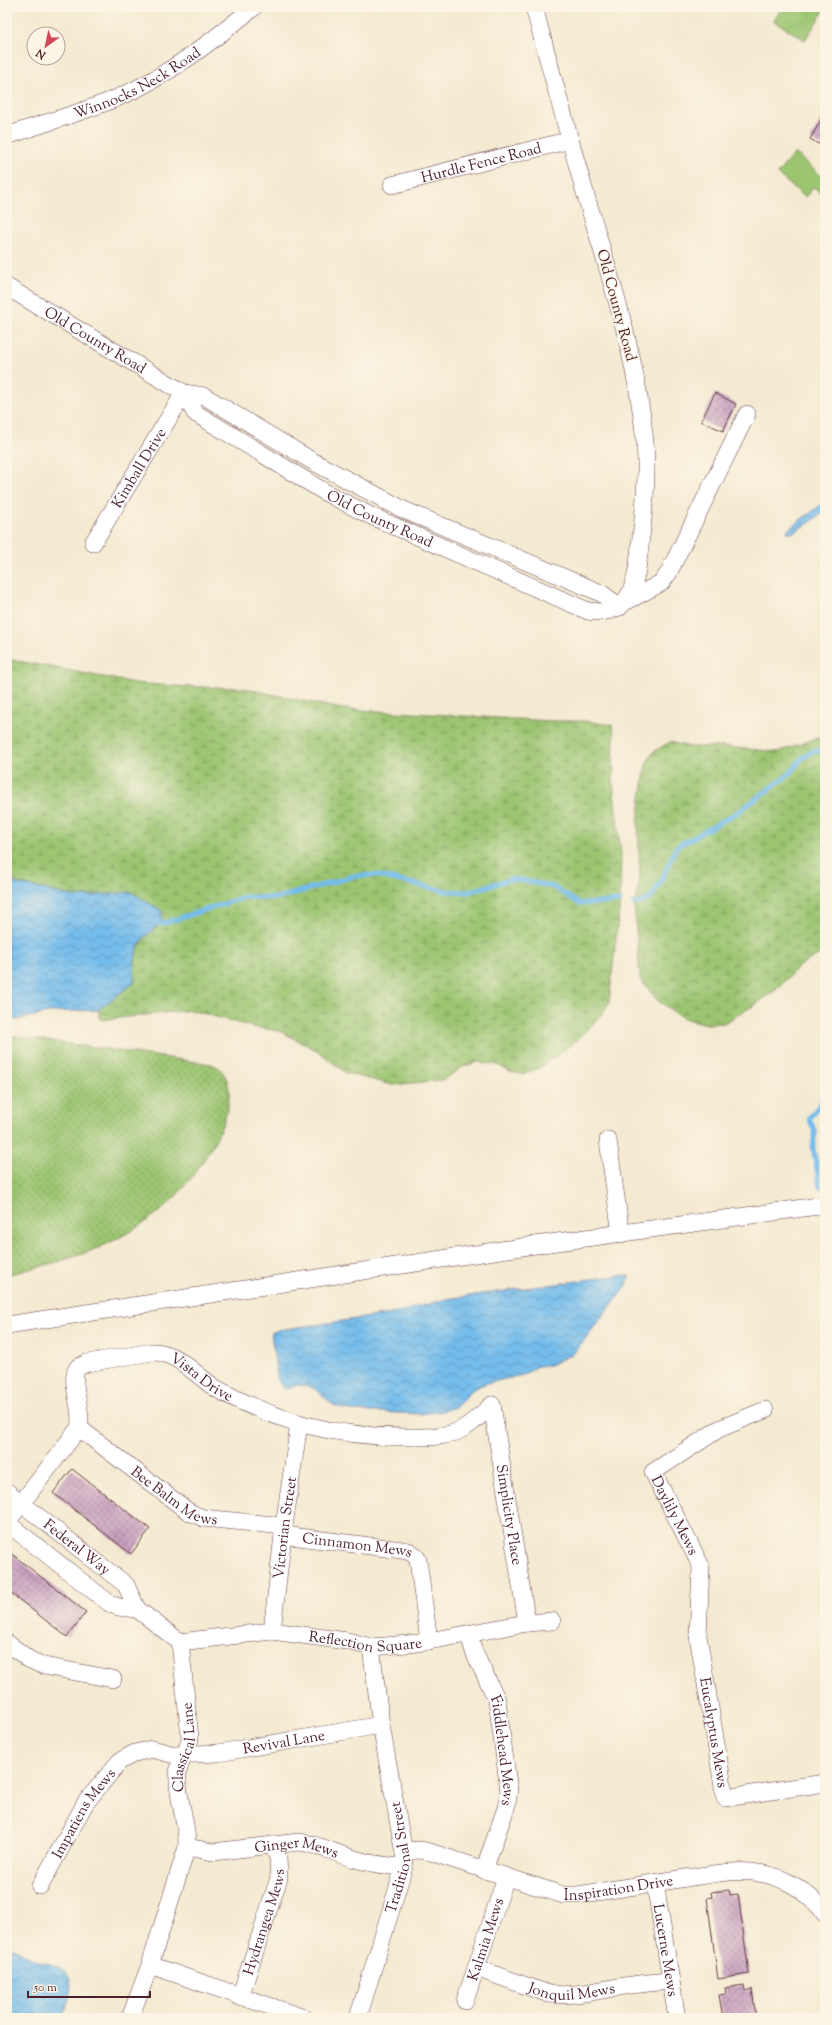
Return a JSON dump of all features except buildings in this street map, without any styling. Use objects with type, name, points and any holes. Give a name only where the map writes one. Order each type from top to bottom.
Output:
[{"type":"street","name":"Winnocks Neck Road","points":[[7,136],[112,100],[143,85],[183,62],[254,7]]},
{"type":"street","name":"Old County Road","points":[[184,393],[195,413],[328,494],[370,516],[588,611],[600,613],[609,612],[623,604],[637,568],[640,550],[645,485],[645,443],[638,393],[622,320],[570,140],[534,7]]},
{"type":"street","name":"Hurdle Fence Road","points":[[392,185],[570,140]]},
{"type":"street","name":"Old County Road","points":[[7,287],[184,393],[204,396],[353,484],[397,507],[601,593],[623,604]]},
{"type":"street","name":"Kimball Drive","points":[[93,543],[184,393]]},
{"type":"street","points":[[623,604],[660,583],[668,574],[747,414]]},
{"type":"street","points":[[272,460],[281,442]]},
{"type":"street","points":[[458,555],[465,536]]},
{"type":"street","points":[[608,1140],[621,1234]]},
{"type":"street","points":[[7,1325],[528,1246],[825,1205]]},
{"type":"street","name":"Vista Drive","points":[[79,1428],[81,1416],[75,1380],[76,1369],[78,1367],[87,1363],[158,1352],[168,1354],[215,1388],[253,1408],[299,1424],[373,1437],[446,1435],[457,1432],[492,1405]]},
{"type":"street","name":"Simplicity Place","points":[[492,1405],[527,1623]]},
{"type":"street","name":"Daylily Mews","points":[[701,1566],[653,1472],[719,1429],[765,1410]]},
{"type":"street","name":"Victorian Street","points":[[272,1631],[283,1531],[299,1424]]},
{"type":"street","points":[[7,1522],[79,1428]]},
{"type":"street","name":"Bee Balm Mews","points":[[79,1428],[189,1512],[203,1518],[283,1531]]},
{"type":"street","name":"Federal Way","points":[[7,1492],[126,1585],[138,1609],[180,1642]]},
{"type":"street","name":"Federal Way","points":[[7,1522],[109,1603],[118,1607],[138,1609]]},
{"type":"street","name":"Cinnamon Mews","points":[[283,1531],[410,1551],[418,1560],[429,1641]]},
{"type":"street","name":"Eucalyptus Mews","points":[[701,1566],[698,1636],[725,1798],[825,1782]]},
{"type":"street","name":"Reflection Square","points":[[180,1642],[272,1631],[347,1641],[371,1647],[429,1641],[527,1623],[552,1621]]},
{"type":"street","name":"Fiddlehead Mews","points":[[469,1634],[474,1652],[497,1700],[509,1791],[506,1808],[484,1870]]},
{"type":"street","name":"Classical Lane","points":[[130,2018],[150,1965],[187,1847],[188,1834],[178,1779],[180,1765],[186,1756],[190,1738],[180,1642]]},
{"type":"street","points":[[7,1643],[38,1663],[113,1678]]},
{"type":"street","name":"Traditional Street","points":[[358,2018],[404,1859],[381,1725],[371,1647]]},
{"type":"street","name":"Revival Lane","points":[[186,1756],[218,1753],[381,1725]]},
{"type":"street","name":"Impatiens Mews","points":[[40,1886],[86,1802],[120,1761],[135,1753],[146,1750],[159,1750],[175,1755],[186,1756]]},
{"type":"street","name":"Ginger Mews","points":[[187,1847],[213,1852],[299,1842],[310,1843],[356,1859],[388,1866],[404,1859]]},
{"type":"street","name":"Hydrangea Mews","points":[[240,1997],[278,1878],[278,1858],[273,1846]]},
{"type":"street","name":"Inspiration Drive","points":[[404,1859],[421,1850],[430,1852],[563,1895],[578,1895],[731,1872],[759,1872],[781,1879],[796,1886],[807,1894],[825,1914]]},
{"type":"street","name":"Kalmia Mews","points":[[465,2001],[506,1877]]},
{"type":"street","name":"Lucerne Mews","points":[[655,1883],[677,2018]]},
{"type":"street","points":[[150,1965],[304,2018]]},
{"type":"street","name":"Jonquil Mews","points":[[476,1968],[550,1994],[561,1995],[587,1994],[623,1986],[671,1981]]},
{"type":"green space","points":[[782,7],[822,7],[825,9],[805,40],[774,21]]},
{"type":"green space","points":[[795,153],[825,179],[825,186],[820,193],[814,187],[805,197],[777,174]]},
{"type":"green space","points":[[7,659],[135,683],[172,686],[243,688],[342,709],[551,721],[585,721],[612,725],[614,733],[613,783],[621,854],[620,901],[609,1003],[599,1018],[583,1034],[539,1068],[522,1074],[510,1072],[498,1065],[478,1062],[464,1066],[443,1080],[392,1085],[346,1073],[318,1051],[280,1031],[253,1027],[191,1010],[101,1020],[98,1010],[134,983],[135,963],[138,948],[146,936],[162,923],[131,892],[76,897],[7,881]]},
{"type":"green space","points":[[825,735],[825,951],[799,966],[776,990],[724,1023],[707,1024],[683,1018],[657,1000],[640,979],[634,903],[640,881],[638,824],[646,764],[653,752],[670,742],[690,747],[728,747],[778,752]]},
{"type":"green space","points":[[7,1035],[211,1064],[220,1069],[228,1084],[229,1102],[224,1121],[204,1159],[180,1192],[156,1214],[126,1234],[99,1248],[60,1261],[7,1275]]},
{"type":"water","points":[[825,502],[825,511],[811,522],[792,533],[787,532],[787,530]]},
{"type":"water","points":[[7,881],[76,897],[131,892],[162,911],[162,923],[146,936],[138,948],[134,983],[98,1010],[53,1012],[16,1020],[7,1017]]},
{"type":"water","points":[[621,1275],[629,1276],[627,1285],[574,1353],[550,1365],[538,1366],[523,1375],[484,1384],[472,1390],[456,1407],[421,1414],[351,1411],[333,1405],[317,1390],[310,1387],[297,1385],[288,1389],[284,1388],[280,1384],[277,1377],[271,1333],[278,1330],[391,1314],[446,1299]]},
{"type":"water","points":[[7,1946],[15,1948],[37,1961],[62,1969],[67,1975],[71,1987],[63,2018],[7,2018]]},
{"type":"waterway","points":[[634,903],[640,903],[651,898],[661,881],[676,847],[738,812],[791,773],[801,759],[813,751],[825,751]]},
{"type":"waterway","points":[[161,924],[245,897],[278,898],[354,876],[375,875],[445,891],[468,892],[511,879],[553,887],[580,904],[620,901]]},
{"type":"waterway","points":[[820,1187],[813,1147],[815,1132],[809,1118],[821,1104],[825,1079]]},
{"type":"waterway","points":[[824,1225],[825,1230]]}]
